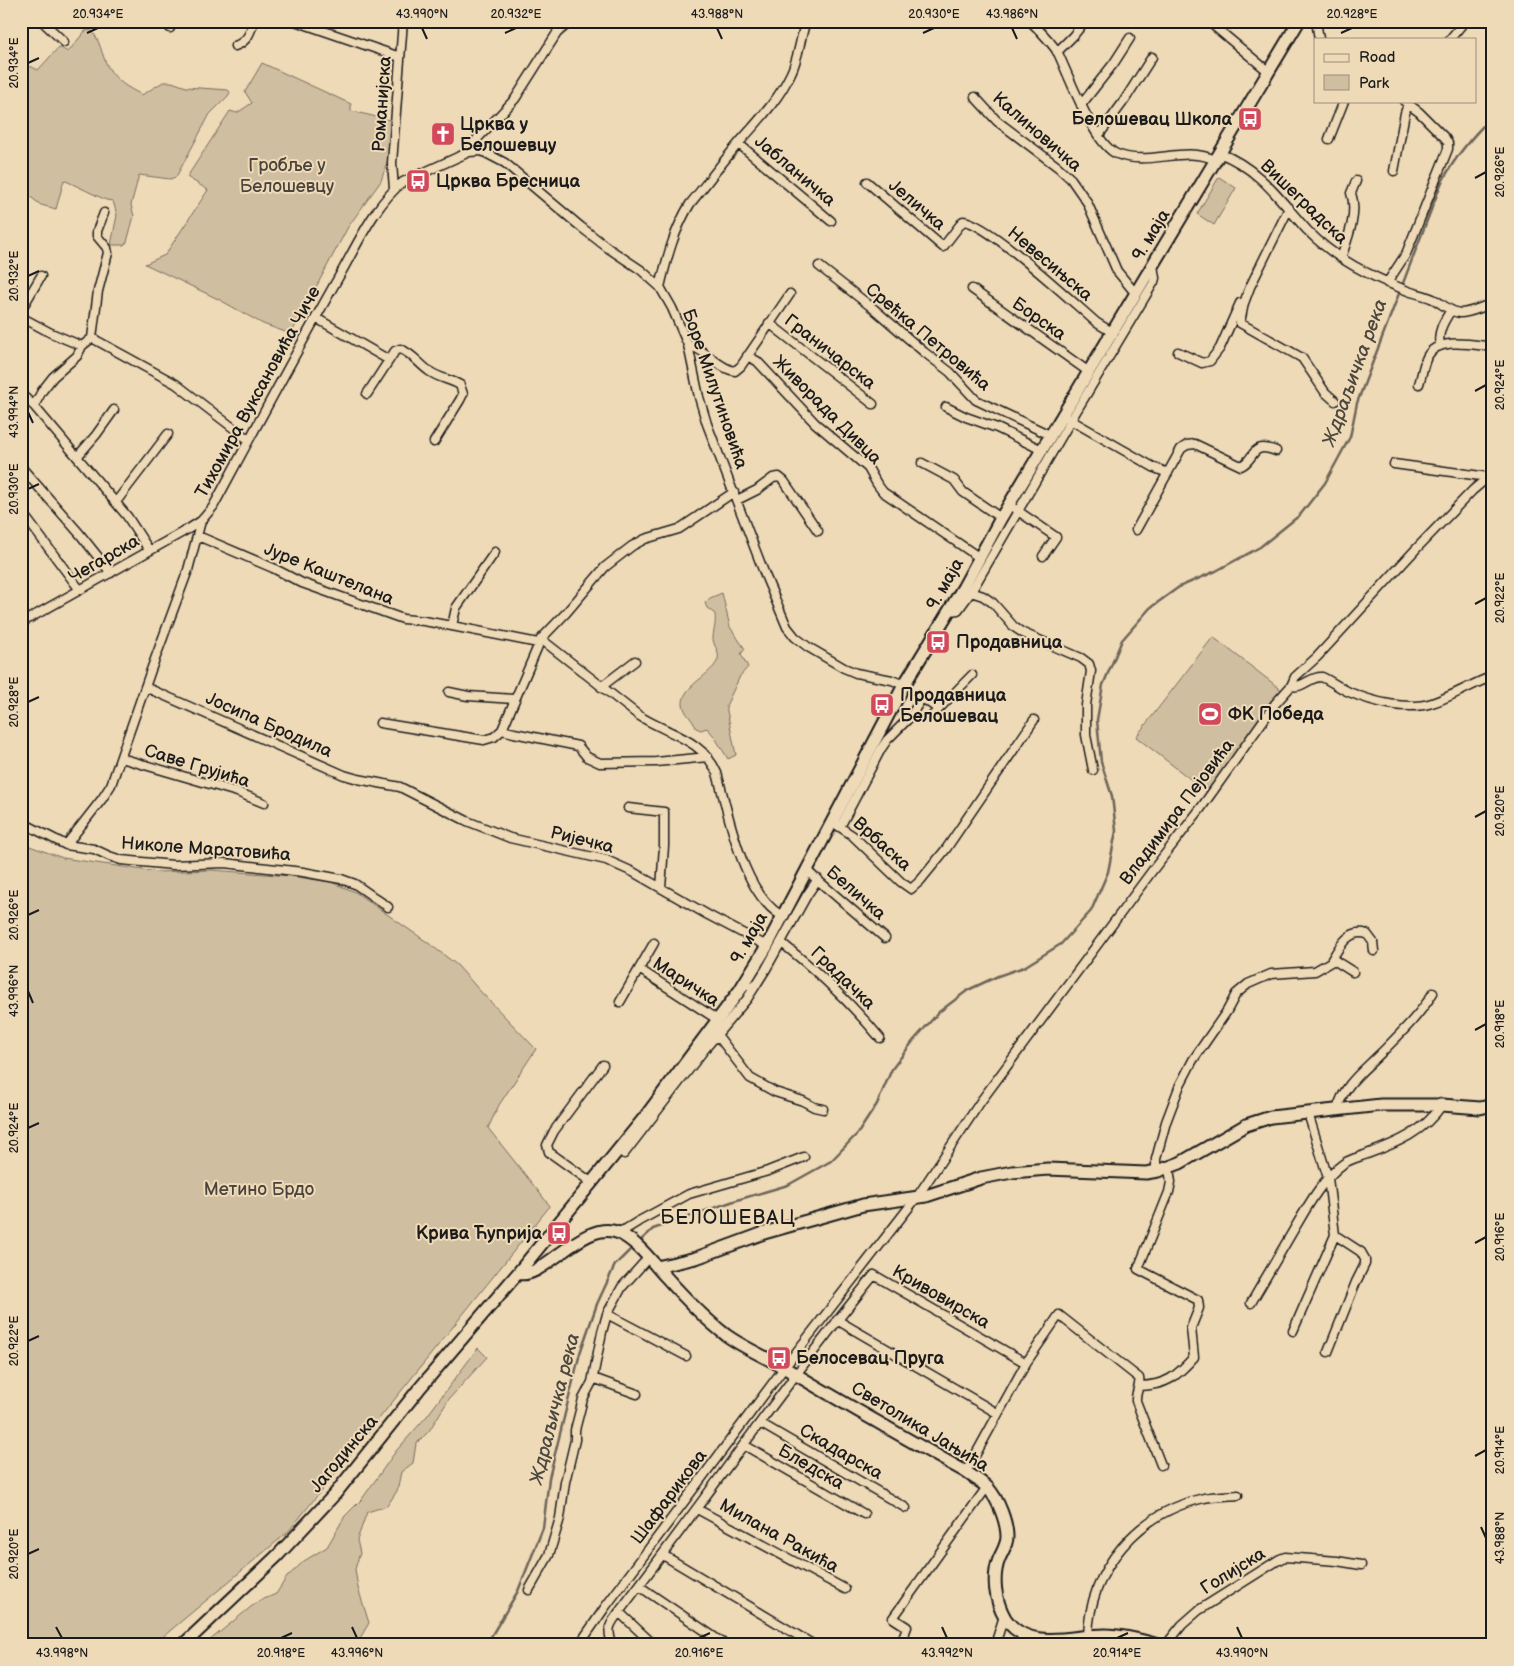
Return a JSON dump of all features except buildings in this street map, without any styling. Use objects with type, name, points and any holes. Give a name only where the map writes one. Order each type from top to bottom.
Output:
[{"type":"main road","name":"9. маја","points":[[518,1273],[591,1182],[646,1120],[740,990],[807,871],[836,824],[904,685],[950,611],[1001,518],[1014,508],[1050,435],[1067,418],[1089,372],[1112,332],[1299,21]]},
{"type":"main road","points":[[657,1267],[717,1252],[764,1234],[863,1205],[926,1196],[981,1178],[1012,1172],[1048,1169],[1156,1172],[1194,1156],[1246,1125],[1270,1117],[1381,1105],[1480,1108],[1493,1105]]},
{"type":"main road","points":[[518,1273],[524,1275],[533,1271],[593,1233],[618,1232]]},
{"type":"main road","name":"Светолика Јањића","points":[[618,1232],[647,1256],[672,1284],[728,1336],[966,1472],[987,1487],[993,1495],[1004,1521],[1007,1537],[998,1561],[995,1583],[1000,1606],[1004,1616],[1021,1639],[1031,1637],[1084,1639],[1112,1635],[1158,1645]]},
{"type":"main road","points":[[672,1284],[671,1272],[679,1262]]},
{"type":"main road","name":"Јагодинска","points":[[183,1645],[260,1573],[322,1508],[518,1273]]},
{"type":"street","points":[[42,21],[64,42]]},
{"type":"street","points":[[235,46],[246,40],[254,21]]},
{"type":"street","points":[[295,21],[400,57]]},
{"type":"street","name":"Романијска","points":[[394,189],[392,164],[403,21]]},
{"type":"street","points":[[556,33],[558,21]]},
{"type":"street","name":"Тихомира Вуксановића Чиче","points":[[66,845],[107,791],[121,758],[188,570],[201,521],[213,507],[316,318],[375,216],[394,189],[403,182],[469,152],[477,140],[514,99],[556,33],[571,21]]},
{"type":"street","points":[[660,287],[672,242],[684,213],[772,106],[792,73],[806,21]]},
{"type":"street","name":"Вишеградска","points":[[1030,21],[1046,37],[1057,52],[1082,105],[1106,146],[1114,153],[1133,158],[1190,154],[1217,157],[1227,156],[1254,172],[1290,208],[1307,229],[1341,258],[1363,272],[1387,283],[1432,298],[1451,310]]},
{"type":"street","points":[[1057,52],[1074,36],[1085,21]]},
{"type":"street","points":[[1208,21],[1269,72]]},
{"type":"street","points":[[1316,21],[1319,38]]},
{"type":"street","points":[[1451,38],[1465,21]]},
{"type":"street","points":[[1082,105],[1114,63],[1130,38]]},
{"type":"street","points":[[1099,135],[1124,101],[1152,57]]},
{"type":"street","name":"Калиновичка","points":[[975,97],[996,121],[1058,167],[1071,179],[1090,209],[1117,271],[1136,294]]},
{"type":"street","points":[[1329,139],[1344,102]]},
{"type":"street","points":[[1387,283],[1406,254],[1447,154],[1448,143],[1445,138],[1406,102]]},
{"type":"street","points":[[1394,171],[1406,102]]},
{"type":"street","name":"Јабланичка","points":[[739,144],[832,221]]},
{"type":"street","name":"Боре Милутиновића","points":[[469,152],[482,151],[505,164],[608,248],[641,270],[660,287],[672,308],[688,345],[703,409],[784,622],[795,637],[820,655],[849,671],[892,680],[904,685]]},
{"type":"street","points":[[1341,258],[1353,214],[1354,204],[1351,193],[1356,181]]},
{"type":"street","name":"Јеличка","points":[[867,182],[943,247],[961,223],[966,221]]},
{"type":"street","points":[[1290,208],[1250,287],[1240,321],[1242,325],[1302,358],[1325,392],[1335,401]]},
{"type":"street","points":[[34,406],[47,384],[77,356],[82,346],[92,338],[98,291],[108,253],[107,248],[97,236],[104,213]]},
{"type":"street","name":"Невесињска","points":[[966,221],[982,228],[1010,248],[1097,323],[1112,332]]},
{"type":"street","name":"Срећка Петровића","points":[[819,266],[950,372],[976,400],[1050,435]]},
{"type":"street","points":[[950,611],[956,611],[960,608],[971,592],[1014,508],[1067,418],[1154,282],[1153,266]]},
{"type":"street","points":[[21,310],[41,276]]},
{"type":"street","name":"Борска","points":[[972,289],[1089,372]]},
{"type":"street","points":[[688,345],[697,348],[728,369],[733,371],[738,369],[790,294]]},
{"type":"street","points":[[1178,352],[1202,363],[1210,361],[1220,348],[1240,303],[1244,303]]},
{"type":"street","points":[[1440,345],[1438,337],[1451,310],[1458,313],[1466,312],[1493,304]]},
{"type":"street","points":[[21,317],[51,333],[82,346]]},
{"type":"street","points":[[316,318],[389,360]]},
{"type":"street","name":"Граничарска","points":[[769,323],[873,404]]},
{"type":"street","points":[[92,338],[176,384],[249,440]]},
{"type":"street","points":[[1419,384],[1427,356],[1440,345],[1459,344],[1493,348]]},
{"type":"street","points":[[367,394],[395,351],[400,348],[430,372],[455,382],[462,388],[463,394],[434,442]]},
{"type":"street","name":"Живорада Дивца","points":[[748,356],[756,361],[814,422],[868,468],[883,492],[980,558]]},
{"type":"street","points":[[21,394],[34,406],[116,502],[134,525],[149,550]]},
{"type":"street","points":[[946,407],[966,417],[997,428],[1042,450]]},
{"type":"street","points":[[77,457],[114,410]]},
{"type":"street","points":[[1067,418],[1168,473]]},
{"type":"street","points":[[116,502],[168,434]]},
{"type":"street","points":[[1136,530],[1181,449],[1190,444],[1195,444],[1241,466],[1245,464],[1256,450],[1263,448],[1276,451]]},
{"type":"street","points":[[922,463],[954,480],[963,492],[1001,518]]},
{"type":"street","points":[[1394,464],[1490,475]]},
{"type":"street","points":[[21,467],[111,572]]},
{"type":"street","name":"Владимира Пејовића","points":[[784,1368],[917,1197],[981,1101],[1146,878],[1201,808],[1295,677],[1324,650],[1416,549],[1490,475]]},
{"type":"street","points":[[380,723],[484,740],[494,737],[502,730],[540,641],[604,568],[625,550],[644,539],[679,529],[736,496],[757,490],[773,478],[779,477],[784,481],[818,531]]},
{"type":"street","points":[[1014,508],[1056,537],[1043,556]]},
{"type":"street","points":[[21,511],[80,590]]},
{"type":"street","name":"Чегарска","points":[[21,623],[201,521]]},
{"type":"street","name":"Јуре Каштелана","points":[[198,536],[302,583],[403,619],[540,641]]},
{"type":"street","points":[[452,626],[456,608],[495,552]]},
{"type":"street","points":[[971,592],[983,596],[993,603],[1014,627],[1023,633],[1081,658],[1089,664],[1091,671],[1086,705],[1086,735],[1093,770]]},
{"type":"street","points":[[540,641],[644,719],[692,742],[708,757],[718,773],[738,849],[749,875],[770,908],[782,916]]},
{"type":"street","points":[[601,687],[636,661]]},
{"type":"street","points":[[932,716],[972,675]]},
{"type":"street","points":[[1290,686],[1295,687],[1317,676],[1366,698],[1410,706],[1432,703],[1493,676]]},
{"type":"street","name":"Јосипа Бродила","points":[[145,687],[344,775],[382,783]]},
{"type":"street","points":[[449,692],[477,697],[514,699]]},
{"type":"street","points":[[836,824],[887,740],[910,718],[920,700],[924,699],[938,709]]},
{"type":"street","name":"Врбаска","points":[[836,824],[852,835],[901,882],[911,889],[920,881],[946,849],[1034,720]]},
{"type":"street","points":[[502,730],[578,746],[587,757],[600,763],[665,761],[708,757]]},
{"type":"street","name":"Саве Грујића","points":[[121,758],[242,794],[264,803]]},
{"type":"street","name":"Ријечка","points":[[382,783],[400,786],[467,821],[504,836],[544,847],[606,860],[766,946]]},
{"type":"street","points":[[628,808],[664,812],[661,888]]},
{"type":"street","name":"Николе Маратовића","points":[[21,822],[66,845],[94,849],[114,858],[180,865],[224,863],[330,876],[355,884],[388,907]]},
{"type":"street","name":"Беличка","points":[[807,871],[886,938]]},
{"type":"street","points":[[624,1154],[646,1120],[718,1036],[756,985],[818,879]]},
{"type":"street","points":[[1156,1172],[1156,1159],[1166,1122],[1180,1085],[1236,994],[1248,984],[1271,974],[1315,971],[1331,961],[1340,946],[1348,937],[1356,932],[1367,934],[1373,942],[1374,951]]},
{"type":"street","name":"Маричка","points":[[620,1002],[654,943]]},
{"type":"street","name":"Градачка","points":[[782,943],[852,1007],[880,1038]]},
{"type":"street","points":[[1331,961],[1336,960],[1353,972]]},
{"type":"street","name":"Маричка","points":[[639,969],[718,1020]]},
{"type":"street","points":[[740,990],[756,985]]},
{"type":"street","points":[[1337,1111],[1342,1095],[1359,1072],[1420,1012],[1433,993]]},
{"type":"street","points":[[718,1036],[750,1078],[775,1092],[823,1109]]},
{"type":"street","points":[[591,1182],[550,1152],[547,1145],[554,1132],[603,1064]]},
{"type":"street","points":[[1251,1303],[1305,1211],[1328,1178],[1348,1161],[1388,1147],[1416,1132],[1430,1122],[1442,1106]]},
{"type":"street","points":[[1293,1331],[1335,1235],[1328,1178],[1308,1113]]},
{"type":"street","points":[[618,1232],[690,1194],[768,1171],[804,1157]]},
{"type":"street","points":[[1139,1386],[1160,1384],[1182,1371],[1194,1357],[1191,1328],[1199,1308],[1198,1300],[1138,1269],[1169,1192],[1171,1182],[1169,1168]]},
{"type":"street","points":[[1328,1352],[1365,1264],[1365,1259],[1360,1252],[1335,1235]]},
{"type":"street","points":[[529,1590],[549,1555],[560,1518],[577,1423],[583,1399],[593,1378],[607,1314],[622,1287],[647,1256]]},
{"type":"street","name":"Кривовирска","points":[[612,1645],[608,1631],[612,1621],[698,1509],[795,1374],[874,1275],[1026,1363]]},
{"type":"street","points":[[607,1314],[686,1356]]},
{"type":"street","points":[[966,1472],[1026,1363],[1059,1315],[1139,1378],[1136,1401],[1161,1465]]},
{"type":"street","points":[[837,1320],[997,1413]]},
{"type":"street","name":"Шафарикова","points":[[579,1645],[784,1368]]},
{"type":"street","points":[[593,1378],[637,1394]]},
{"type":"street","name":"Скадарска","points":[[760,1423],[906,1508]]},
{"type":"street","name":"Бледска","points":[[744,1445],[864,1514]]},
{"type":"street","points":[[898,1645],[907,1627],[893,1618],[987,1487]]},
{"type":"street","points":[[1084,1639],[1091,1604],[1100,1583],[1111,1560],[1126,1542],[1148,1523],[1185,1504],[1204,1498],[1238,1495]]},
{"type":"street","name":"Милана Ракића","points":[[698,1509],[845,1589]]},
{"type":"street","points":[[663,1554],[814,1645]]},
{"type":"street","name":"Голијска","points":[[1166,1645],[1182,1625],[1199,1610],[1280,1559],[1285,1557],[1361,1565]]},
{"type":"street","points":[[639,1586],[726,1645]]},
{"type":"street","points":[[619,1612],[654,1645]]},
{"type":"street","points":[[995,1645],[1004,1616]]},
{"type":"green space","points":[[91,30],[97,39],[111,72],[123,84],[142,95],[163,82],[172,82],[186,87],[228,90],[230,92],[210,114],[176,177],[170,179],[139,175],[131,205],[134,216],[127,242],[124,245],[111,245],[117,215],[113,201],[106,200],[64,180],[56,209],[41,205],[24,192],[21,195],[21,77],[30,66],[38,70],[59,47],[68,52],[85,31]]},
{"type":"green space","name":"Гробље у Белошевцу","points":[[262,63],[351,104],[351,111],[390,120],[389,157],[381,181],[348,227],[291,334],[263,324],[220,300],[145,264],[165,255],[208,190],[187,177],[230,111],[237,113],[252,103],[245,92]]},
{"type":"green space","points":[[1219,177],[1236,188],[1214,225],[1197,214]]},
{"type":"green space","points":[[722,593],[730,627],[745,649],[741,654],[748,667],[740,676],[726,706],[736,755],[728,759],[707,728],[701,730],[696,728],[685,711],[683,704],[687,691],[715,665],[718,659],[718,653],[713,640],[715,614],[707,608],[705,603],[710,598]]},
{"type":"green space","name":"ФК Победа","points":[[1213,637],[1283,691],[1207,792],[1136,737]]},
{"type":"green space","name":"Метино Брдо","points":[[21,843],[63,858],[157,872],[212,870],[290,876],[331,882],[355,892],[457,965],[536,1049],[499,1105],[488,1128],[550,1206],[288,1532],[153,1645],[21,1645]]},
{"type":"green space","points":[[478,1348],[487,1357],[449,1399],[429,1431],[416,1444],[413,1463],[401,1472],[397,1491],[387,1506],[367,1512],[357,1540],[360,1553],[355,1569],[358,1588],[369,1623],[356,1645],[204,1645],[257,1602],[276,1594],[287,1577],[304,1561],[327,1547],[345,1516],[362,1499],[396,1451],[427,1416]]},
{"type":"waterway","name":"Ждраљичка река","points":[[639,1242],[653,1229],[737,1200],[788,1185],[831,1161],[858,1133],[877,1104],[892,1069],[939,1012],[968,990],[998,976],[1024,967],[1061,944],[1091,911],[1108,872],[1116,831],[1112,796],[1101,762],[1097,720],[1103,685],[1122,640],[1150,608],[1179,587],[1216,571],[1260,547],[1300,515],[1325,483],[1350,437],[1357,403],[1441,184],[1464,148],[1493,116]]},
{"type":"waterway","name":"Ждраљичка река","points":[[486,1645],[518,1591],[543,1528],[549,1478],[580,1353],[597,1304],[615,1265],[633,1247]]},
{"type":"place","name":"Белошевац Школа","points":[[1250,119]]},
{"type":"place","name":"Црква у Белошевцу","points":[[443,134]]},
{"type":"place","name":"Црква Бресница","points":[[418,181]]},
{"type":"place","name":"Продавница","points":[[938,642]]},
{"type":"place","name":"Продавница Белошевац","points":[[882,705]]},
{"type":"place","name":"ФК Победа","points":[[1210,714]]},
{"type":"place","name":"Крива Ћуприја","points":[[559,1233]]},
{"type":"place","name":"Белосевац Пруга","points":[[779,1358]]},
{"type":"district","name":"БЕЛОШЕВАЦ","points":[[728,1218]]}]
